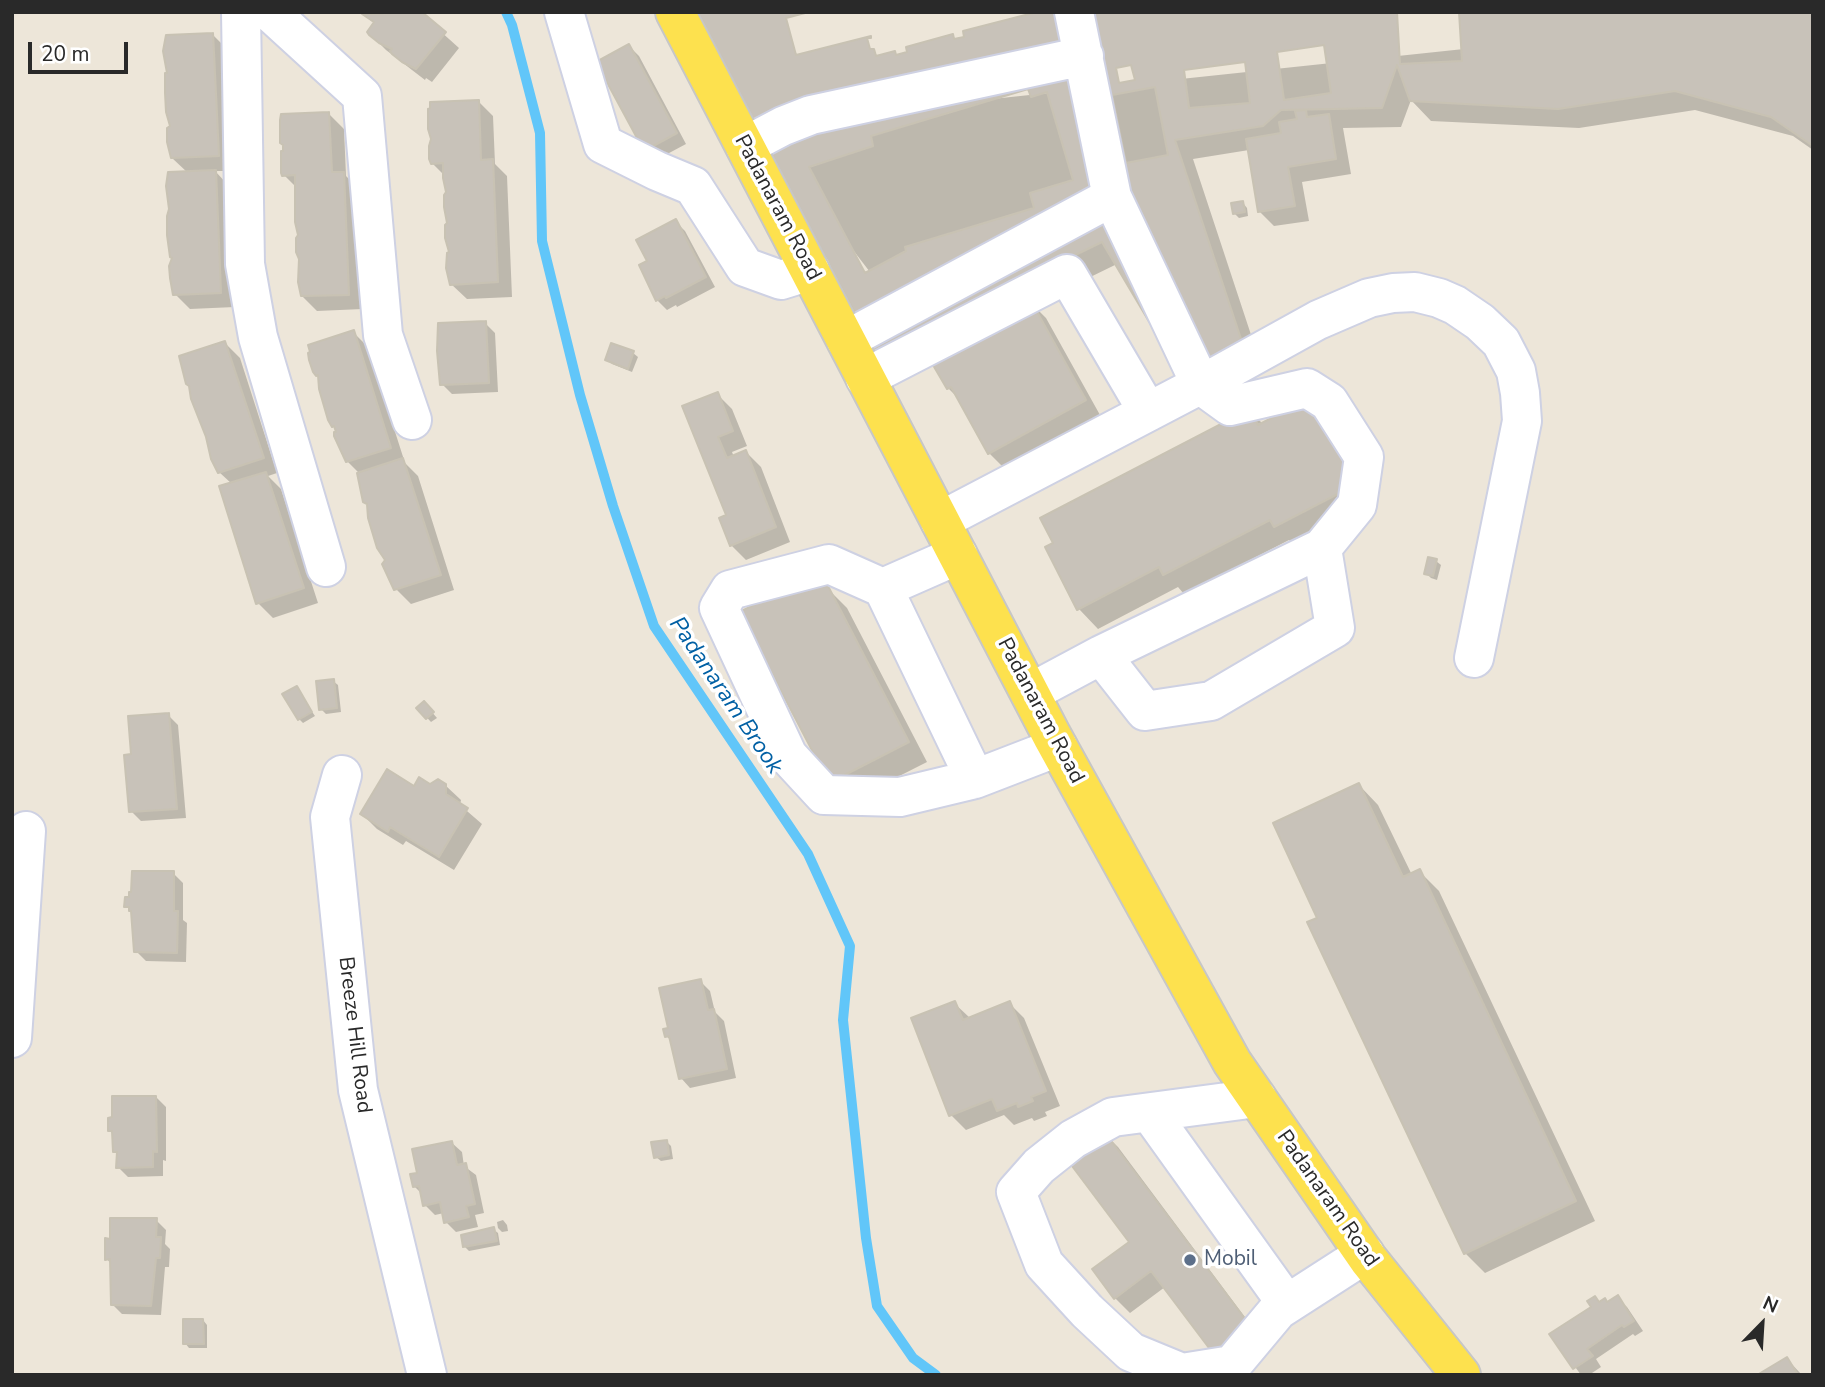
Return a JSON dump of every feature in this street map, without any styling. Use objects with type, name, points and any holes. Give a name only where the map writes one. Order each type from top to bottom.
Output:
[{"type":"main road","name":"Padanaram Road","points":[[675,12],[1058,747],[1232,1062],[1365,1254],[1461,1375]]},
{"type":"street","points":[[241,12],[245,264],[258,337],[326,568]]},
{"type":"street","points":[[270,12],[362,96],[383,335],[412,420]]},
{"type":"street","points":[[564,12],[603,144],[692,186],[745,267],[781,280],[810,271]]},
{"type":"street","points":[[1030,692],[1322,548],[1357,505],[1364,457],[1329,402],[1307,388],[1230,406],[1201,385],[1112,197],[1074,12]]},
{"type":"street","points":[[745,146],[783,126],[811,116],[1084,56]]},
{"type":"street","points":[[846,340],[1112,197]]},
{"type":"street","points":[[865,378],[1067,274],[1148,412]]},
{"type":"street","points":[[940,521],[1201,385],[1318,320],[1369,298],[1393,293],[1415,292],[1439,298],[1480,322],[1501,342],[1516,371],[1522,421],[1474,658]]},
{"type":"street","points":[[1101,655],[1145,711],[1211,701],[1335,628],[1322,548]]},
{"type":"street","points":[[883,588],[958,555]]},
{"type":"street","points":[[975,779],[883,588],[829,564],[730,590],[719,608],[788,756],[824,795],[900,797],[975,779],[1058,747]]},
{"type":"street","name":"Breeze Hill Road","points":[[342,775],[330,817],[358,1090],[427,1375]]},
{"type":"street","points":[[12,1038],[26,831]]},
{"type":"street","points":[[1257,1098],[1113,1117],[1073,1139],[1039,1166],[1016,1192],[1044,1264],[1130,1352],[1182,1373],[1232,1365],[1278,1310],[1365,1254]]},
{"type":"street","points":[[1150,1113],[1287,1304]]},
{"type":"building","points":[[422,12],[446,32],[416,69],[402,62],[392,54],[392,49],[369,35],[367,32],[374,22],[362,14]]},
{"type":"building","points":[[698,12],[1813,12],[1813,146],[1771,117],[1675,91],[1558,109],[1410,101],[1397,65],[1382,108],[1281,110],[1263,126],[1175,140],[1242,342],[1180,374],[1102,242],[876,352],[754,125]]},
{"type":"building","points":[[809,12],[1037,12],[963,31],[964,37],[954,39],[953,34],[906,47],[907,52],[896,55],[895,51],[876,56],[874,49],[870,49],[867,38],[871,36],[796,55],[786,18]]},
{"type":"building","points":[[1397,12],[1459,12],[1462,61],[1400,64]]},
{"type":"building","points":[[213,33],[219,156],[171,158],[167,142],[167,128],[170,126],[166,112],[167,73],[163,51],[166,35]]},
{"type":"building","points":[[629,44],[677,133],[644,151],[596,62]]},
{"type":"building","points":[[1324,45],[1331,93],[1284,100],[1277,52]]},
{"type":"building","points":[[1245,62],[1250,103],[1189,108],[1184,70]]},
{"type":"building","points":[[1131,65],[1135,80],[1119,83],[1116,68]]},
{"type":"building","points":[[1155,87],[1168,155],[1126,163],[1112,95]]},
{"type":"building","points":[[1028,89],[1031,97],[1047,92],[1073,180],[1030,193],[1034,208],[905,247],[906,251],[865,273],[809,167],[873,146],[871,136]]},
{"type":"building","points":[[479,100],[481,160],[493,159],[498,282],[450,285],[446,268],[449,252],[445,238],[447,223],[443,163],[431,164],[429,159],[431,139],[428,109],[430,102]]},
{"type":"building","points":[[1306,110],[1307,117],[1329,114],[1336,159],[1288,167],[1295,206],[1258,212],[1246,139],[1281,133],[1279,122],[1297,119],[1295,111]]},
{"type":"building","points":[[329,112],[332,172],[344,172],[349,295],[301,296],[298,282],[299,259],[296,252],[298,235],[295,222],[295,175],[282,176],[281,173],[283,145],[280,143],[280,120],[281,114]]},
{"type":"building","points":[[216,170],[221,293],[173,295],[169,266],[172,258],[167,235],[168,172]]},
{"type":"building","points":[[1243,201],[1245,212],[1233,214],[1231,203]]},
{"type":"building","points":[[676,219],[706,277],[656,301],[639,265],[647,261],[636,240]]},
{"type":"building","points":[[1031,301],[1086,400],[988,454],[951,387],[947,389],[933,365],[938,363],[933,355]]},
{"type":"building","points":[[486,321],[489,383],[440,385],[438,323]]},
{"type":"building","points":[[354,330],[391,448],[346,462],[334,436],[334,426],[332,427],[328,420],[318,375],[313,372],[309,360],[308,345]]},
{"type":"building","points":[[225,341],[264,458],[218,473],[191,399],[189,386],[186,384],[179,356]]},
{"type":"building","points":[[611,343],[634,351],[628,369],[605,360]]},
{"type":"building","points":[[718,392],[733,431],[718,437],[727,458],[746,450],[776,527],[730,546],[719,518],[726,515],[682,406]]},
{"type":"building","points":[[1312,397],[1357,484],[1274,527],[1270,520],[1163,575],[1159,567],[1077,610],[1045,547],[1053,543],[1040,518],[1250,409],[1258,425]]},
{"type":"building","points":[[403,458],[441,575],[394,590],[382,564],[385,560],[377,548],[357,473]]},
{"type":"building","points":[[266,472],[304,588],[256,604],[219,486]]},
{"type":"building","points":[[1428,557],[1437,559],[1433,576],[1424,574]]},
{"type":"building","points":[[828,586],[909,742],[829,783],[740,612],[782,590]]},
{"type":"building","points":[[334,679],[337,708],[319,710],[316,681]]},
{"type":"building","points":[[297,686],[312,712],[298,720],[282,694]]},
{"type":"building","points":[[424,701],[434,712],[426,719],[416,708]]},
{"type":"building","points":[[169,713],[177,809],[129,812],[124,755],[131,754],[128,716]]},
{"type":"building","points":[[387,769],[414,786],[419,777],[430,784],[438,779],[446,784],[446,794],[468,808],[439,857],[390,827],[388,832],[360,814]]},
{"type":"building","points":[[1359,783],[1403,877],[1420,869],[1576,1201],[1464,1254],[1307,922],[1317,918],[1273,823]]},
{"type":"building","points":[[132,871],[174,871],[174,911],[178,911],[177,953],[134,952],[131,911],[129,907],[124,907],[125,897],[129,897],[131,892]]},
{"type":"building","points":[[701,979],[708,1010],[714,1009],[727,1069],[679,1079],[669,1036],[665,1037],[663,1029],[668,1028],[659,988]]},
{"type":"building","points":[[955,1001],[963,1020],[1010,1001],[1046,1091],[1031,1097],[1033,1101],[1018,1107],[1017,1103],[997,1111],[992,1099],[949,1116],[911,1018]]},
{"type":"building","points":[[112,1096],[156,1096],[157,1152],[153,1151],[153,1167],[116,1168],[117,1152],[113,1152],[112,1131],[108,1131],[108,1118],[112,1117]]},
{"type":"building","points":[[1103,1130],[1252,1328],[1215,1356],[1151,1271],[1114,1299],[1092,1269],[1129,1242],[1066,1158]]},
{"type":"building","points":[[667,1140],[669,1155],[654,1158],[651,1142]]},
{"type":"building","points":[[452,1141],[457,1165],[466,1163],[475,1204],[466,1206],[469,1217],[444,1223],[440,1202],[423,1206],[419,1186],[413,1187],[410,1174],[417,1173],[412,1149]]},
{"type":"building","points":[[110,1218],[157,1218],[156,1237],[161,1237],[160,1258],[156,1258],[151,1306],[111,1305],[110,1259],[105,1260],[105,1238],[110,1239]]},
{"type":"building","points":[[494,1227],[497,1241],[463,1247],[461,1235]]},
{"type":"building","points":[[1618,1295],[1634,1321],[1624,1327],[1622,1325],[1587,1349],[1593,1356],[1573,1369],[1549,1334],[1591,1307],[1587,1301],[1595,1296],[1599,1302],[1605,1298],[1607,1302]]},
{"type":"building","points":[[183,1319],[203,1319],[204,1344],[183,1344]]},
{"type":"building","points":[[1787,1357],[1798,1375],[1757,1375]]},
{"type":"waterway","name":"Padanaram Brook","points":[[506,12],[512,25],[540,133],[542,241],[580,395],[613,506],[654,626],[808,854],[850,946],[843,1020],[866,1238],[877,1306],[913,1358],[936,1375]]},
{"type":"place","name":"Mobil","points":[[1190,1260]]}]
